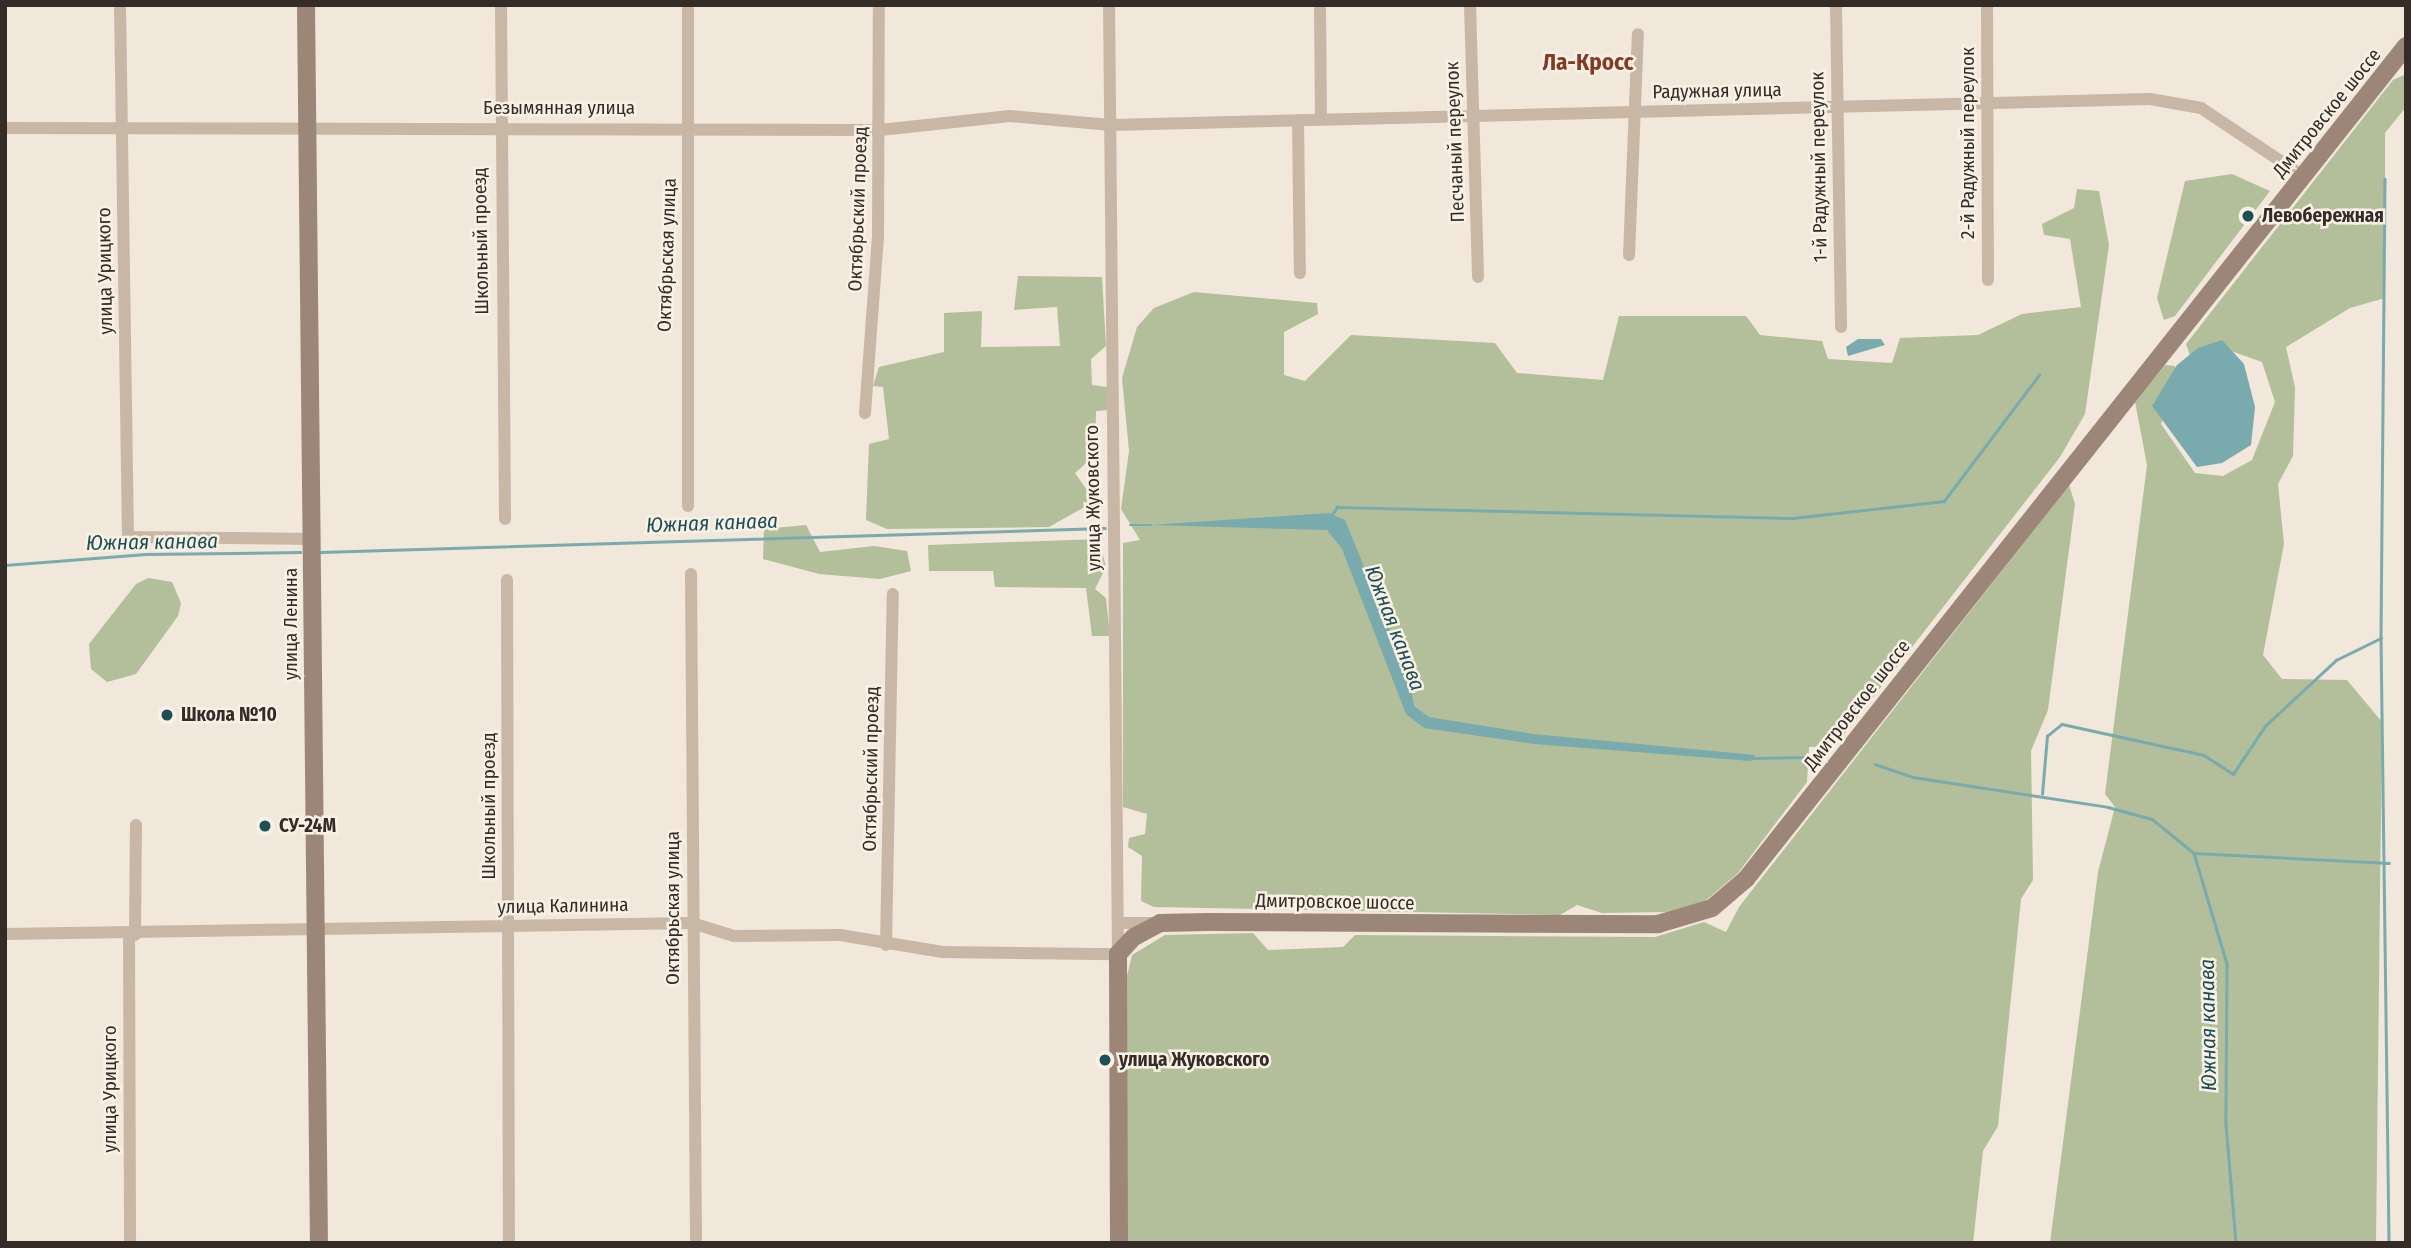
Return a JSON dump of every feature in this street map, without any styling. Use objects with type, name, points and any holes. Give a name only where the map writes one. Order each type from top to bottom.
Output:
[{"type":"street","name":"улица Урицкого","points":[[120,5],[128,537],[313,539]]},
{"type":"street","name":"Школьный проезд","points":[[501,5],[499,126],[505,519]]},
{"type":"street","name":"Октябрьская улица","points":[[688,5],[688,506]]},
{"type":"street","name":"Октябрьский проезд","points":[[865,413],[880,130],[879,5]]},
{"type":"street","name":"улица Жуковского","points":[[1110,5],[1119,1243]]},
{"type":"street","points":[[1320,5],[1321,118]]},
{"type":"street","name":"Песчаный переулок","points":[[1470,5],[1478,277]]},
{"type":"street","name":"1-й Радужный переулок","points":[[1836,5],[1841,327]]},
{"type":"street","name":"2-й Радужный переулок","points":[[1987,5],[1988,280]]},
{"type":"street","name":"улица Ленина","points":[[308,7],[319,1243]]},
{"type":"street","points":[[1629,255],[1638,34]]},
{"type":"street","name":"Дмитровское шоссе","points":[[1160,923],[1658,924],[1712,908],[1746,879],[2406,46]]},
{"type":"street","name":"Радужная улица","points":[[1111,125],[1988,102],[2188,102],[2303,176]]},
{"type":"street","name":"Безымянная улица","points":[[5,128],[123,127],[309,131],[499,126],[880,130],[1010,116],[1111,125]]},
{"type":"street","points":[[1298,120],[1300,273]]},
{"type":"street","name":"Октябрьская улица","points":[[691,574],[696,1243]]},
{"type":"street","name":"Школьный проезд","points":[[507,580],[509,1243]]},
{"type":"street","name":"Октябрьский проезд","points":[[886,945],[893,594]]},
{"type":"street","name":"улица Урицкого","points":[[130,1243],[135,825]]},
{"type":"street","name":"улица Калинина","points":[[5,934],[132,935],[692,923],[734,936],[840,935],[886,945],[943,952],[1118,954]]},
{"type":"street","points":[[1118,923],[1160,923]]},
{"type":"street","points":[[1118,954],[1160,923]]},
{"type":"green space","points":[[2404,75],[2406,107],[2385,133],[2385,298],[2350,308],[2286,347],[2295,387],[2293,456],[2278,484],[2284,544],[2263,655],[2282,679],[2347,680],[2382,722],[2376,1243],[2050,1243],[2098,872],[2115,807],[2105,794],[2147,465],[2135,402],[2165,365],[2175,366],[2176,390],[2161,424],[2195,473],[2223,476],[2252,460],[2275,402],[2262,362],[2211,344],[2191,358],[2186,344],[2393,80]]},
{"type":"green space","points":[[2232,174],[2270,191],[2175,316],[2164,320],[2157,298],[2185,181]]},
{"type":"green space","points":[[2077,189],[2099,191],[2109,245],[2085,414],[2060,457],[1835,746],[1809,747],[1807,782],[1738,873],[1704,902],[1666,912],[1602,913],[1577,905],[1560,915],[1154,907],[1141,901],[1142,856],[1128,847],[1129,838],[1145,834],[1147,814],[1123,807],[1123,543],[1140,540],[1121,509],[1129,451],[1122,378],[1137,327],[1154,308],[1194,292],[1317,303],[1318,314],[1284,332],[1284,375],[1305,381],[1351,335],[1495,343],[1517,373],[1603,380],[1619,316],[1746,316],[1760,335],[1822,341],[1828,359],[1892,363],[1900,338],[1978,335],[2022,314],[2081,307],[2070,239],[2044,235],[2042,224],[2074,208]]},
{"type":"green space","points":[[1018,276],[1102,277],[1106,346],[1091,359],[1092,385],[1113,388],[1111,410],[1096,411],[1095,455],[1075,473],[1089,493],[1088,505],[1049,527],[887,529],[866,520],[869,444],[889,439],[883,387],[873,386],[879,367],[944,352],[944,313],[982,311],[981,347],[1060,346],[1057,307],[1014,310]]},
{"type":"green space","points":[[2069,485],[2075,504],[2048,710],[2031,751],[2033,880],[2021,899],[1998,1126],[1983,1151],[1973,1243],[1126,1243],[1126,980],[1132,955],[1165,935],[1253,933],[1268,950],[1343,947],[1355,935],[1655,937],[1704,922],[1726,932],[1739,907]]},
{"type":"green space","points":[[806,525],[820,552],[874,546],[907,551],[911,571],[880,579],[819,574],[763,559],[764,529]]},
{"type":"green space","points":[[1099,539],[1106,567],[1095,589],[1106,598],[1110,636],[1092,636],[1086,588],[995,587],[993,571],[929,571],[928,545]]},
{"type":"green space","points":[[148,578],[172,582],[181,603],[178,616],[136,674],[107,682],[91,669],[89,644],[136,584]]},
{"type":"water","points":[[1858,339],[1881,339],[1885,345],[1848,356],[1846,347]]},
{"type":"water","points":[[2222,340],[2244,364],[2255,407],[2251,445],[2222,463],[2197,467],[2152,406],[2177,365],[2198,348]]},
{"type":"water","points":[[1329,513],[1345,520],[1410,680],[1414,706],[1429,717],[1533,734],[1755,755],[1751,761],[1534,744],[1424,728],[1406,714],[1342,549],[1327,530],[1150,525]]},
{"type":"waterway","points":[[2385,179],[2381,638],[2389,1243]]},
{"type":"waterway","points":[[1331,516],[1337,507],[1793,518],[1944,501],[2039,375]]},
{"type":"waterway","name":"Южная канава","points":[[1130,525],[1151,525]]},
{"type":"waterway","name":"Южная канава","points":[[321,552],[1105,528]]},
{"type":"waterway","name":"Южная канава","points":[[5,565],[146,554],[300,552]]},
{"type":"waterway","points":[[2042,794],[2047,736],[2062,724],[2204,755],[2233,774],[2265,726],[2336,660],[2381,638]]},
{"type":"waterway","name":"Южная канава","points":[[1752,758],[1812,757]]},
{"type":"waterway","name":"Южная канава","points":[[1875,764],[1913,777],[2108,807],[2152,819],[2194,853],[2227,964],[2226,1124],[2236,1243]]},
{"type":"waterway","points":[[2194,853],[2389,863]]},
{"type":"place","name":"Левобережная","points":[[2248,216]]},
{"type":"place","name":"Школа №10","points":[[167,715]]},
{"type":"place","name":"СУ-24М","points":[[265,826]]},
{"type":"place","name":"улица Жуковского","points":[[1105,1060]]},
{"type":"district","name":"Ла-Кросс","points":[[1588,62]]}]
